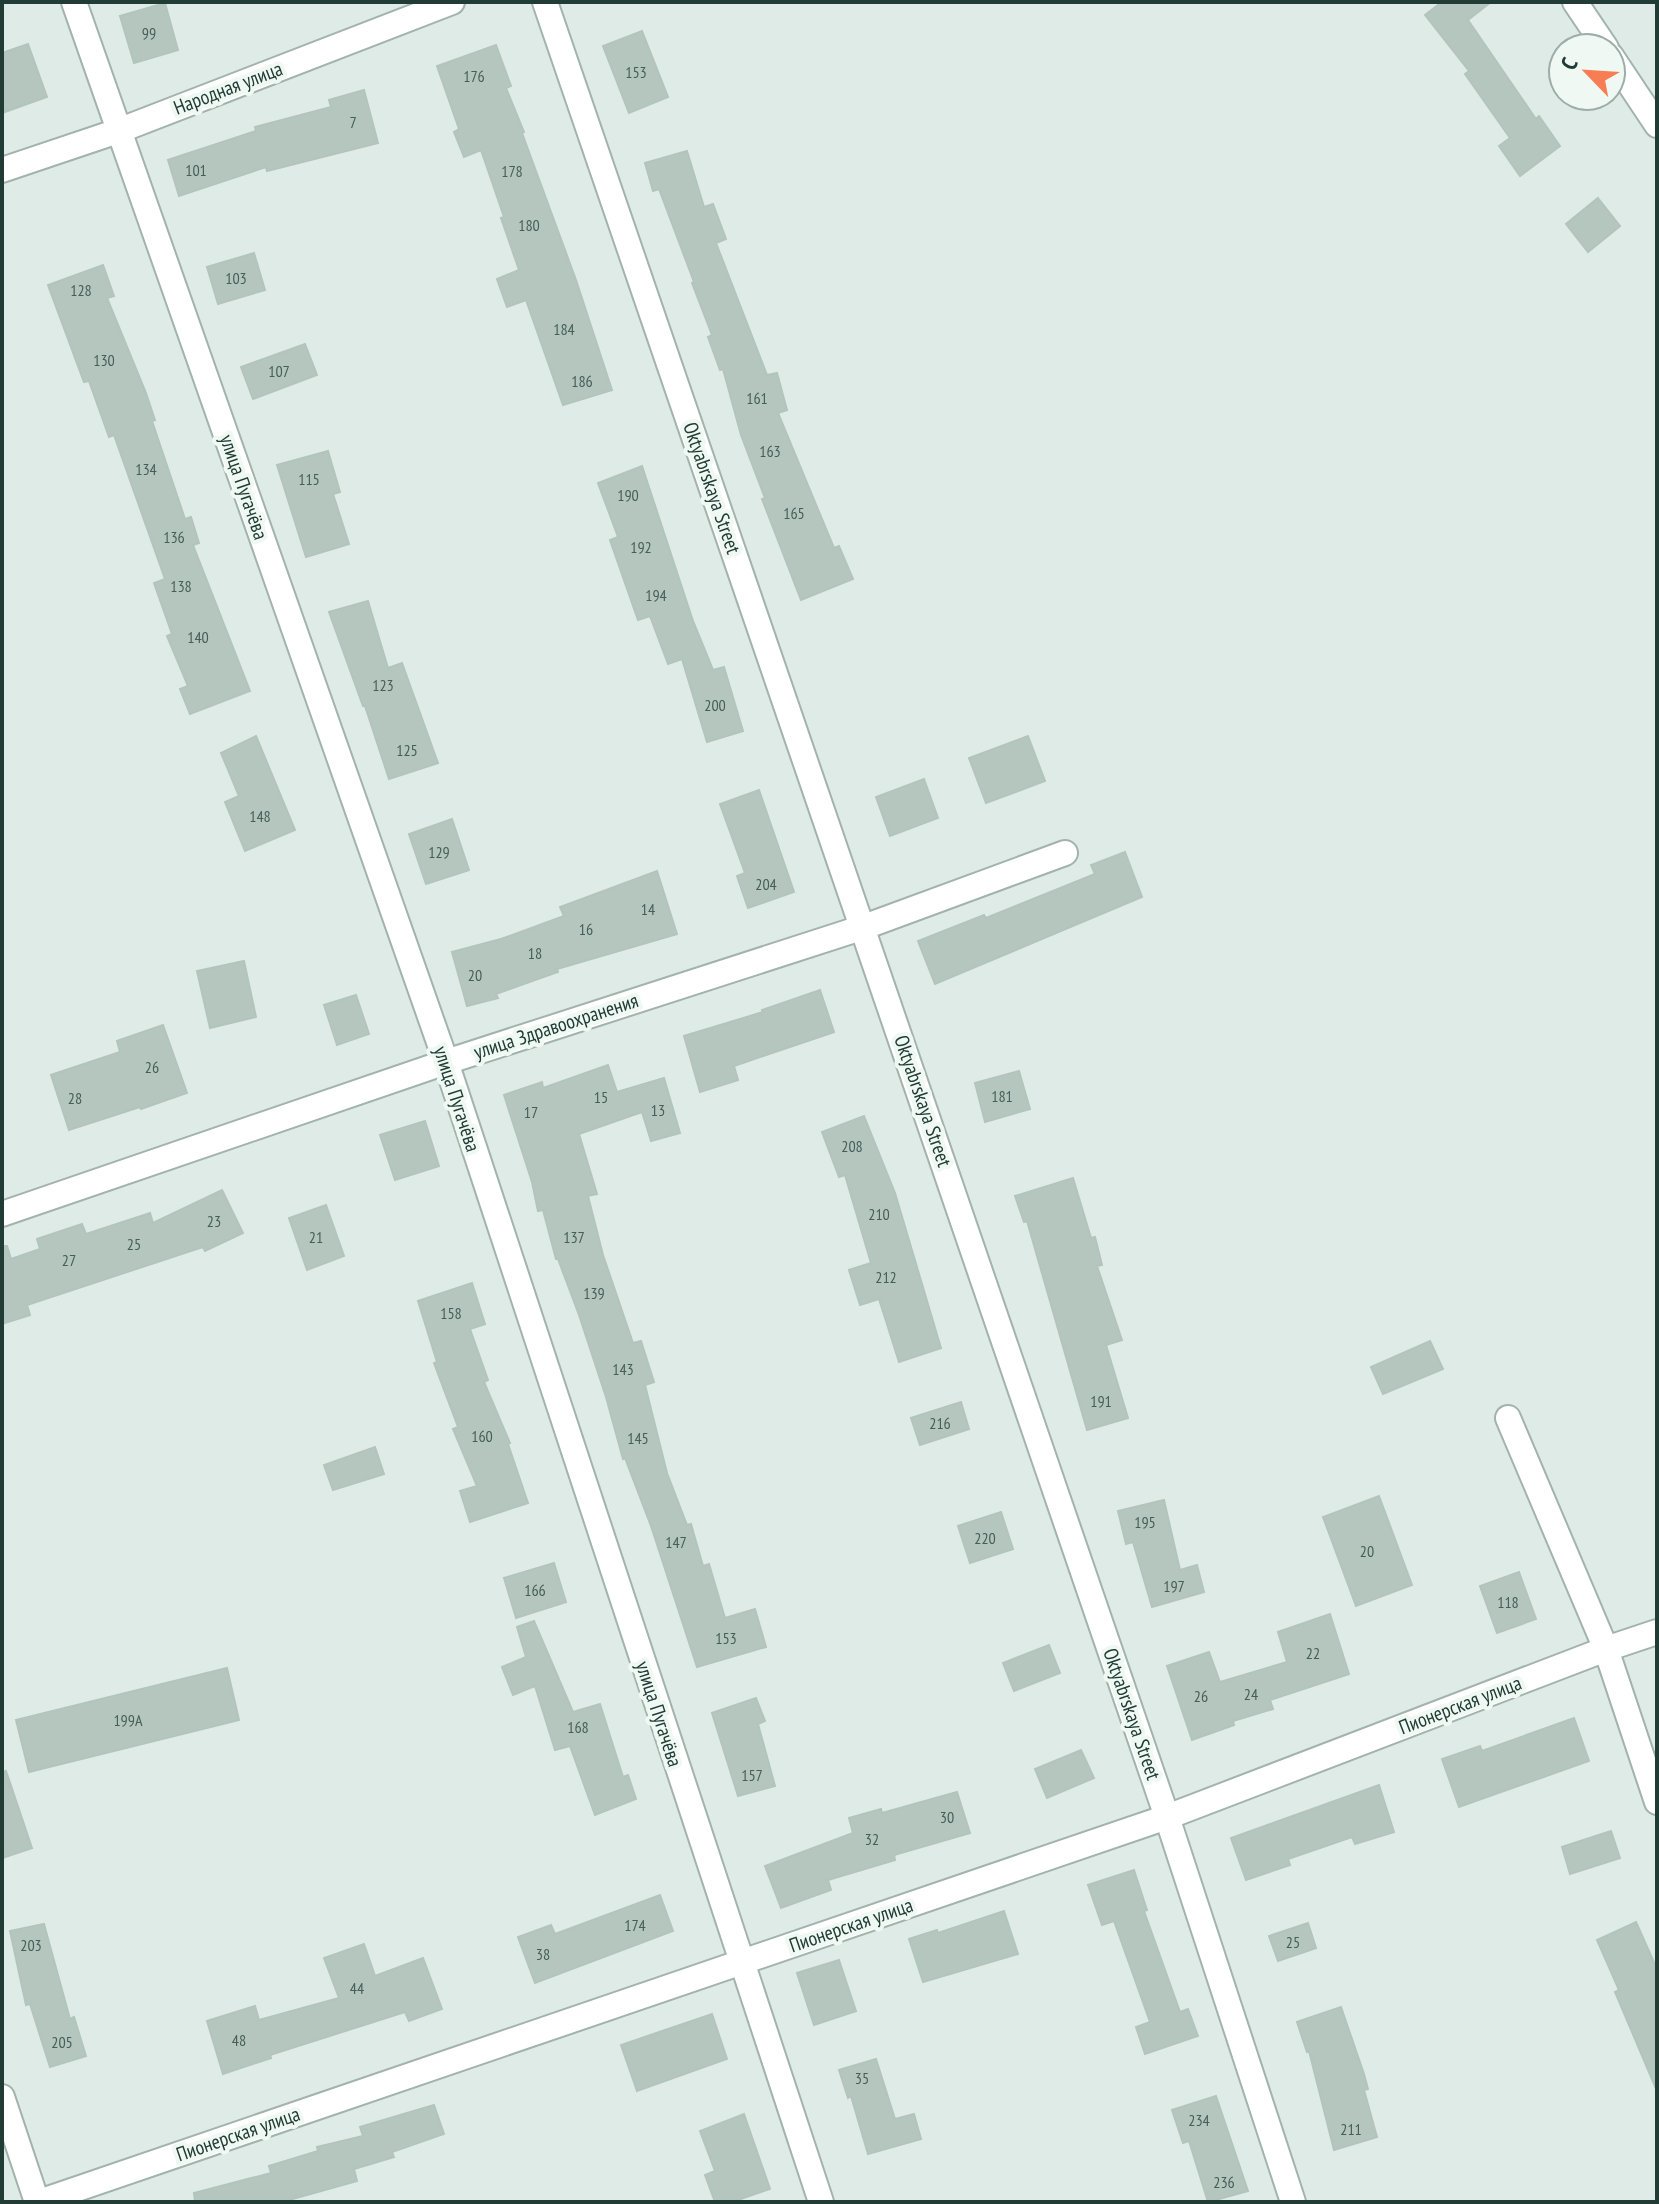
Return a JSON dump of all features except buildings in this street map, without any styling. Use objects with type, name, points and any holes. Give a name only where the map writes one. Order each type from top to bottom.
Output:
[{"type":"street","name":"улица Пугачёва","points":[[74,2],[446,1062],[821,2202]]},
{"type":"street","name":"Народная улица","points":[[2,170],[118,131],[452,2]]},
{"type":"street","name":"Oktyabrskaya Street","points":[[545,2],[1167,1817],[1293,2202]]},
{"type":"street","points":[[1575,2],[1595,32]]},
{"type":"street","points":[[1627,80],[1657,125]]},
{"type":"street","name":"улица Здравоохранения","points":[[2,1214],[446,1062],[864,927],[1065,853]]},
{"type":"street","points":[[1508,1418],[1606,1649],[1657,1802]]},
{"type":"street","name":"Пионерская улица","points":[[38,2202],[1167,1817],[1657,1632]]},
{"type":"street","points":[[2,2097],[38,2202]]}]
